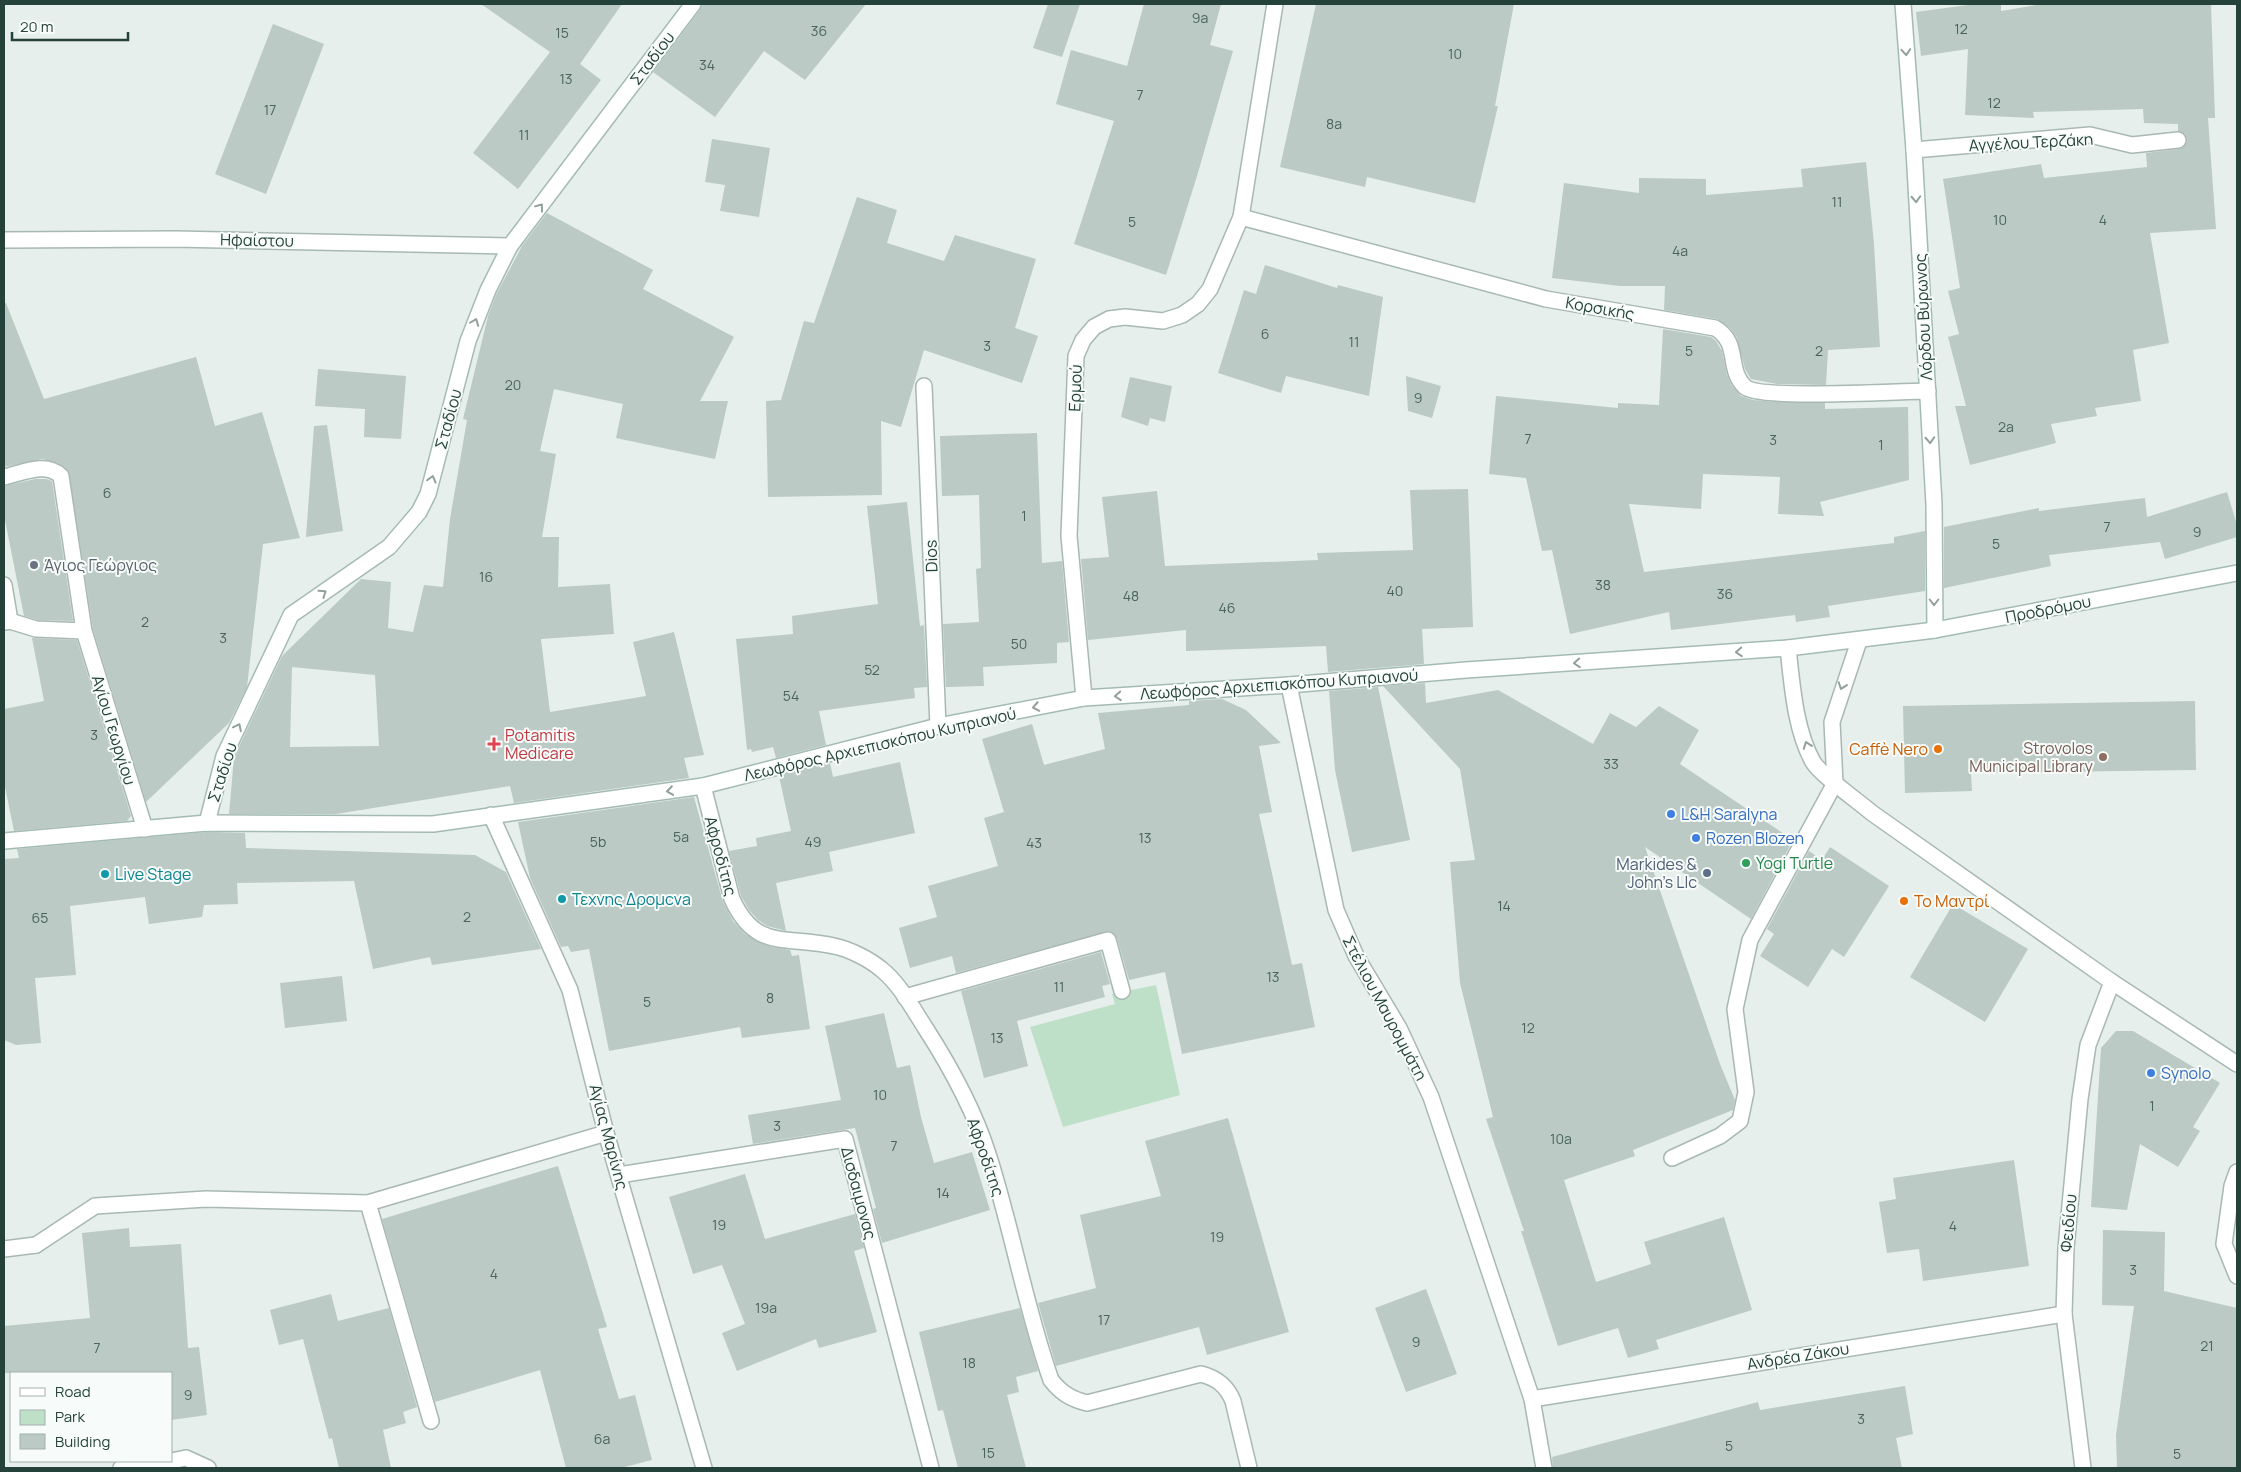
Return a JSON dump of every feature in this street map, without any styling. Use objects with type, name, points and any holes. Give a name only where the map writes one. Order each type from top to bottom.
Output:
[{"type":"street","name":"Σταδίου","points":[[207,823],[224,756],[291,615],[388,547],[419,512],[428,494],[468,341],[488,290],[510,246],[693,4]]},
{"type":"street","name":"Ερμού","points":[[1084,698],[1069,536],[1076,356],[1083,340],[1094,327],[1108,319],[1125,317],[1163,321],[1182,315],[1198,304],[1210,289],[1241,217],[1275,4]]},
{"type":"street","name":"Λόρδου Βύρωνος","points":[[1902,4],[1914,150],[1934,504],[1935,630]]},
{"type":"street","name":"Αγγέλου Τερζάκη","points":[[1914,150],[2090,136],[2132,144],[2178,140]]},
{"type":"street","name":"Κορσικής","points":[[1241,217],[1546,299],[1715,328],[1725,334],[1739,378],[1745,387],[1754,392],[1928,391]]},
{"type":"street","name":"Ηφαίστου","points":[[4,240],[176,238],[510,246]]},
{"type":"street","name":"Dios","points":[[924,386],[938,726]]},
{"type":"street","name":"Αγίου Γεωργίου","points":[[4,477],[43,468],[51,469],[61,476],[84,631],[145,829]]},
{"type":"street","name":"Προδρόμου","points":[[1859,641],[1935,630],[2237,574]]},
{"type":"street","points":[[4,586],[7,622],[36,630],[84,631]]},
{"type":"street","name":"Λεωφόρος Αρχιεπισκόπου Κυπριανού","points":[[4,841],[207,823],[433,824],[703,786],[938,726],[1084,698],[1289,685],[1466,670],[1788,648],[1859,641]]},
{"type":"street","points":[[1672,1158],[1720,1136],[1740,1121],[1746,1092],[1735,1009],[1750,940],[1835,783],[1832,722],[1840,690],[1859,641]]},
{"type":"street","points":[[1788,648],[1793,697],[1800,726],[1814,762],[1835,783],[1872,813],[2112,982],[2237,1064]]},
{"type":"street","name":"Στέλιου Μαυρομμάτη","points":[[1289,685],[1336,910],[1356,956],[1399,1028],[1431,1097],[1532,1399],[1544,1468]]},
{"type":"street","name":"Αφροδίτης","points":[[703,786],[732,899],[738,914],[747,924],[767,937],[834,946],[856,954],[881,969],[905,996],[954,1073],[988,1153],[1051,1380],[1060,1392],[1073,1400],[1087,1403],[1201,1374],[1212,1377],[1221,1383],[1231,1396],[1249,1468]]},
{"type":"street","name":"Αγίας Μαρίνης","points":[[491,815],[570,990],[606,1133],[704,1468]]},
{"type":"street","points":[[905,996],[1108,940],[1122,991]]},
{"type":"street","name":"Φειδίου","points":[[2083,1468],[2064,1314],[2066,1248],[2088,1045],[2112,982]]},
{"type":"street","points":[[4,1249],[36,1245],[95,1206],[206,1199],[368,1203],[606,1133]]},
{"type":"street","name":"Δισδαιμονας","points":[[619,1175],[845,1139],[932,1468]]},
{"type":"street","points":[[2237,1172],[2232,1186],[2224,1244],[2237,1276]]},
{"type":"street","points":[[368,1203],[431,1421]]},
{"type":"street","name":"Ανδρέα Ζάκου","points":[[1532,1399],[2064,1314]]},
{"type":"street","points":[[172,1461],[186,1458],[208,1468]]},
{"type":"street","points":[[121,1468],[163,1462]]},
{"type":"green space","points":[[1156,985],[1180,1095],[1063,1127],[1030,1027],[1115,1004],[1112,994]]},
{"type":"building","points":[[481,4],[622,4],[580,64],[601,80],[518,189],[473,153],[550,52]]},
{"type":"building","points":[[702,4],[866,4],[805,80],[764,51],[715,117],[653,72],[700,10]]},
{"type":"building","points":[[1048,4],[1080,4],[1062,57],[1033,48]]},
{"type":"building","points":[[1144,4],[1221,4],[1210,45],[1233,51],[1166,275],[1074,244],[1114,121],[1056,104],[1071,50],[1127,66]]},
{"type":"building","points":[[1316,4],[1514,4],[1495,106],[1498,106],[1475,203],[1367,177],[1365,187],[1280,167]]},
{"type":"building","points":[[1975,4],[2001,4],[2001,11],[2043,4],[2211,4],[2215,118],[2208,118],[2216,229],[2150,233],[2169,343],[2133,350],[2141,401],[2095,408],[2097,416],[2051,424],[2056,443],[1970,465],[1955,406],[1966,406],[1948,337],[1959,334],[1948,291],[1960,288],[1943,179],[2041,164],[2044,178],[2147,167],[2146,153],[2179,149],[2186,144],[2187,139],[2185,134],[2178,131],[2178,124],[2144,123],[2143,109],[2033,112],[2034,118],[1965,115],[1968,49],[1921,56],[1916,12]]},
{"type":"building","points":[[273,24],[324,44],[266,194],[215,174]]},
{"type":"building","points":[[712,139],[770,148],[759,217],[720,211],[725,185],[705,182]]},
{"type":"building","points":[[1866,162],[1874,244],[1880,347],[1828,350],[1826,385],[1777,384],[1751,379],[1745,369],[1737,338],[1730,328],[1717,319],[1664,310],[1665,286],[1620,286],[1552,278],[1564,183],[1639,193],[1639,178],[1706,179],[1706,195],[1803,187],[1801,169]]},
{"type":"building","points":[[857,197],[897,210],[887,243],[944,261],[955,235],[1036,259],[1015,328],[1038,336],[1022,383],[924,350],[901,427],[881,421],[882,495],[768,497],[766,401],[781,400],[804,321],[814,323]]},
{"type":"building","points":[[547,213],[653,270],[643,289],[734,337],[700,401],[728,401],[715,459],[616,438],[623,404],[554,389],[540,451],[556,454],[542,537],[559,537],[558,587],[610,584],[614,634],[541,639],[550,712],[646,696],[633,642],[674,632],[704,755],[684,758],[689,778],[514,803],[510,786],[336,814],[229,814],[234,757],[282,656],[361,579],[391,582],[388,628],[413,632],[424,585],[443,587],[450,519],[467,420],[463,419],[488,316],[496,295],[522,246]],"holes":[[[292,667],[375,675],[379,746],[290,747]]]},
{"type":"building","points":[[1265,265],[1337,288],[1338,285],[1383,297],[1369,396],[1286,376],[1281,393],[1218,373],[1244,290],[1256,294]]},
{"type":"building","points":[[4,303],[6,303],[44,399],[196,357],[215,426],[262,412],[300,538],[263,544],[247,687],[229,723],[146,802],[93,629],[69,472],[58,463],[42,459],[4,467]]},
{"type":"building","points":[[1663,329],[1711,337],[1722,351],[1727,375],[1732,386],[1741,396],[1753,400],[1825,403],[1825,409],[1908,407],[1909,480],[1820,502],[1824,516],[1778,514],[1780,477],[1703,474],[1701,509],[1629,504],[1644,572],[1894,543],[1894,537],[1925,531],[1925,591],[1828,606],[1830,617],[1796,622],[1795,615],[1671,630],[1669,612],[1570,634],[1552,550],[1542,551],[1526,478],[1489,474],[1496,396],[1618,408],[1618,403],[1659,405]]},
{"type":"building","points":[[318,369],[406,376],[401,439],[364,437],[365,409],[315,406]]},
{"type":"building","points":[[1406,376],[1441,386],[1432,418],[1408,411]]},
{"type":"building","points":[[1130,377],[1172,386],[1165,422],[1150,418],[1148,426],[1121,417]]},
{"type":"building","points":[[327,425],[343,531],[306,537],[314,426]]},
{"type":"building","points":[[1037,433],[1042,563],[1062,561],[1069,642],[1057,643],[1057,663],[983,667],[984,686],[946,687],[943,624],[979,622],[976,569],[981,568],[979,495],[942,496],[940,436]]},
{"type":"building","name":"Άγιος Γεώργιος","points":[[35,479],[52,481],[73,621],[38,620],[24,616],[4,515],[4,486]]},
{"type":"building","points":[[1468,489],[1473,627],[1422,629],[1424,664],[1328,672],[1326,646],[1186,651],[1186,630],[1088,640],[1081,559],[1109,557],[1102,497],[1157,491],[1165,566],[1318,560],[1317,553],[1413,550],[1410,490]]},
{"type":"building","points":[[2227,492],[2237,525],[2237,537],[2165,559],[2160,542],[2049,555],[2051,566],[1944,588],[1944,527],[2039,508],[2039,511],[2145,498],[2147,517]]},
{"type":"building","points":[[907,502],[920,626],[924,625],[927,687],[914,688],[915,698],[819,711],[826,745],[776,758],[773,747],[752,752],[751,749],[747,750],[736,639],[793,634],[792,616],[878,604],[867,506]]},
{"type":"building","points":[[32,638],[77,640],[131,816],[127,821],[14,831],[4,782],[4,709],[44,701]]},
{"type":"building","points":[[1425,683],[1426,703],[1498,690],[1593,744],[1610,713],[1636,727],[1659,706],[1699,730],[1680,764],[1793,840],[1751,919],[1645,847],[1720,1064],[1735,1100],[1733,1110],[1633,1150],[1635,1156],[1564,1180],[1596,1282],[1651,1264],[1644,1242],[1724,1217],[1752,1310],[1656,1340],[1659,1349],[1628,1358],[1618,1328],[1558,1346],[1521,1231],[1524,1231],[1486,1119],[1493,1117],[1460,983],[1450,862],[1475,860],[1460,769],[1383,686]]},
{"type":"building","points":[[1378,687],[1410,840],[1352,852],[1335,770],[1329,691]]},
{"type":"building","points":[[1222,699],[1246,710],[1281,743],[1259,746],[1272,812],[1259,814],[1292,965],[1302,963],[1315,1027],[1182,1054],[1165,972],[1129,980],[1117,938],[1110,931],[956,973],[952,956],[910,968],[899,928],[937,917],[928,886],[998,866],[984,818],[1004,812],[982,739],[1032,724],[1044,765],[1105,749],[1098,713],[1189,705],[1189,701]]},
{"type":"building","name":"Strovolos Municipal Library","points":[[2195,701],[2196,770],[1971,773],[1972,791],[1905,793],[1903,706]]},
{"type":"building","points":[[900,762],[915,833],[829,852],[833,871],[776,883],[786,931],[767,926],[758,920],[749,910],[741,896],[729,851],[757,846],[756,838],[791,831],[779,776],[830,763],[833,777]]},
{"type":"building","points":[[694,797],[723,902],[733,921],[745,934],[758,942],[790,950],[792,956],[799,955],[810,1029],[742,1038],[740,1027],[609,1051],[589,949],[571,952],[568,946],[561,947],[530,878],[518,822]]},
{"type":"building","points":[[207,832],[245,833],[246,848],[475,855],[506,872],[541,949],[432,965],[430,957],[373,969],[354,881],[237,883],[238,904],[204,905],[202,917],[149,924],[145,897],[70,906],[76,975],[35,978],[41,1043],[16,1045],[4,1040],[4,859],[19,858],[17,849]]},
{"type":"building","points":[[1830,847],[1889,886],[1844,957],[1832,949],[1808,987],[1760,956],[1774,934],[1767,929],[1809,851],[1822,860]]},
{"type":"building","points":[[1953,904],[2028,949],[1985,1022],[1910,977]]},
{"type":"building","points":[[1101,952],[1110,984],[1102,986],[1105,997],[1017,1021],[1028,1066],[984,1078],[961,991]]},
{"type":"building","points":[[342,976],[347,1021],[285,1028],[280,983]]},
{"type":"building","points":[[884,1013],[897,1068],[910,1065],[921,1117],[934,1163],[972,1152],[990,1210],[882,1243],[873,1209],[876,1208],[855,1128],[753,1144],[748,1115],[841,1100],[825,1026]]},
{"type":"building","points":[[2116,1031],[2133,1031],[2220,1083],[2193,1127],[2200,1131],[2178,1167],[2140,1144],[2127,1210],[2091,1207],[2101,1048]]},
{"type":"building","points":[[1228,1118],[1289,1332],[1207,1355],[1199,1327],[1056,1366],[1038,1303],[1096,1288],[1080,1215],[1161,1196],[1145,1141]]},
{"type":"building","points":[[2014,1160],[2029,1266],[1923,1281],[1919,1249],[1887,1253],[1879,1202],[1896,1199],[1893,1178]]},
{"type":"building","points":[[558,1166],[607,1327],[598,1329],[619,1399],[635,1395],[652,1460],[621,1468],[566,1468],[540,1370],[435,1402],[382,1219]]},
{"type":"building","points":[[745,1174],[765,1239],[855,1214],[864,1248],[854,1251],[877,1332],[819,1348],[816,1339],[737,1371],[722,1333],[745,1324],[722,1265],[693,1274],[669,1197]]},
{"type":"building","points":[[129,1228],[130,1247],[181,1244],[188,1348],[199,1347],[207,1415],[172,1420],[172,1372],[4,1373],[4,1326],[90,1318],[82,1233]]},
{"type":"building","points":[[2103,1230],[2165,1232],[2164,1291],[2237,1308],[2237,1468],[2117,1468],[2116,1435],[2134,1306],[2102,1305]]},
{"type":"building","points":[[1426,1289],[1457,1374],[1406,1392],[1375,1308]]},
{"type":"building","points":[[331,1294],[338,1321],[389,1308],[417,1407],[403,1412],[406,1423],[383,1430],[391,1468],[339,1468],[332,1438],[329,1439],[303,1339],[279,1345],[270,1310]]},
{"type":"building","points":[[1020,1308],[1038,1371],[1016,1377],[1019,1392],[1007,1395],[1026,1468],[958,1468],[943,1410],[938,1411],[919,1332]]},
{"type":"building","points":[[1905,1386],[1913,1434],[1896,1438],[1902,1468],[1553,1468],[1552,1457],[1758,1402],[1760,1410]]},
{"type":"place","name":"Άγιος Γεώργιος","points":[[34,565]]},
{"type":"place","name":"Potamitis Medicare","points":[[494,744]]},
{"type":"place","name":"Caffè Nero","points":[[1938,749]]},
{"type":"place","name":"Strovolos Municipal Library","points":[[2103,757]]},
{"type":"place","name":"L&H Saralyna","points":[[1671,814]]},
{"type":"place","name":"Rozen Blozen","points":[[1696,838]]},
{"type":"place","name":"Yogi Turtle","points":[[1746,863]]},
{"type":"place","name":"Markides & John's Llc","points":[[1707,873]]},
{"type":"place","name":"Live Stage","points":[[105,874]]},
{"type":"place","name":"Τεχνης Δρομcνa","points":[[562,899]]},
{"type":"place","name":"Το Μαντρί","points":[[1904,901]]},
{"type":"place","name":"Synolo","points":[[2151,1073]]}]
